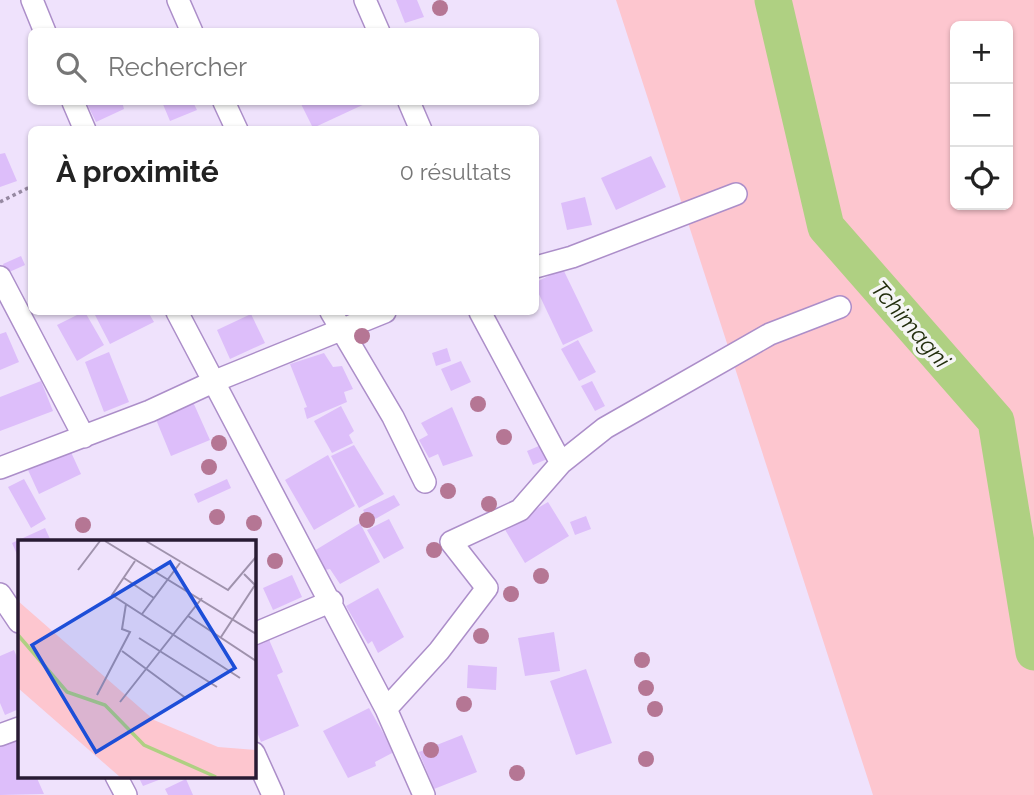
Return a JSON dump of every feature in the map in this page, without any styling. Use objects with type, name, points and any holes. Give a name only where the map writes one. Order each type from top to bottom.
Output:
[{"type":"street","points":[[32,0],[43,28]]},
{"type":"street","points":[[178,0],[190,28]]},
{"type":"street","points":[[365,0],[377,28]]},
{"type":"street","points":[[74,105],[83,126]]},
{"type":"street","points":[[225,105],[235,126]]},
{"type":"street","points":[[410,105],[419,126]]},
{"type":"street","points":[[539,266],[572,257],[736,194]]},
{"type":"street","points":[[0,277],[83,437]]},
{"type":"street","points":[[386,709],[444,645],[487,588],[451,542],[520,510],[561,463],[605,428],[770,334],[840,307]]},
{"type":"street","points":[[179,315],[332,601],[386,709],[424,795]]},
{"type":"street","points":[[333,315],[393,417],[425,482]]},
{"type":"street","points":[[0,468],[150,411],[378,315]]},
{"type":"street","points":[[482,315],[561,463]]},
{"type":"street","points":[[0,594],[18,621]]},
{"type":"street","points":[[256,633],[332,601]]},
{"type":"street","points":[[0,735],[18,728]]},
{"type":"street","points":[[256,757],[274,795]]},
{"type":"street","points":[[117,778],[126,795]]},
{"type":"path","points":[[0,202],[28,188]]},
{"type":"shaded area","points":[[616,0],[1034,0],[1034,795],[873,795]]},
{"type":"building","points":[[396,0],[417,0],[424,17],[405,23]]},
{"type":"building","points":[[88,105],[123,105],[124,109],[96,122]]},
{"type":"building","points":[[163,105],[194,105],[197,110],[170,121]]},
{"type":"building","points":[[302,105],[363,105],[317,126],[312,126]]},
{"type":"building","points":[[5,153],[17,181],[0,187],[0,154]]},
{"type":"building","points":[[651,156],[666,187],[616,210],[601,178]]},
{"type":"building","points":[[585,197],[592,225],[567,230],[561,203]]},
{"type":"building","points":[[21,256],[25,265],[7,273],[3,264]]},
{"type":"building","points":[[563,269],[593,331],[563,345],[539,294],[539,281]]},
{"type":"building","points":[[77,315],[87,315],[104,345],[77,361],[57,325]]},
{"type":"building","points":[[95,315],[150,315],[154,322],[110,344]]},
{"type":"building","points":[[251,315],[265,343],[230,359],[217,330]]},
{"type":"building","points":[[6,332],[19,362],[0,370],[0,334]]},
{"type":"building","points":[[578,340],[596,372],[579,381],[561,349]]},
{"type":"building","points":[[447,348],[451,361],[436,366],[432,353]]},
{"type":"building","points":[[109,352],[129,402],[104,412],[85,362]]},
{"type":"building","points":[[324,353],[333,367],[342,366],[353,389],[344,392],[347,402],[307,419],[304,408],[307,407],[290,364]]},
{"type":"building","points":[[461,361],[471,382],[451,391],[441,369]]},
{"type":"building","points":[[41,381],[53,411],[0,431],[0,397]]},
{"type":"building","points":[[592,381],[605,406],[595,411],[581,386]]},
{"type":"building","points":[[193,402],[210,440],[171,456],[155,417]]},
{"type":"building","points":[[341,406],[354,431],[349,435],[353,443],[332,453],[314,421]]},
{"type":"building","points":[[452,407],[473,456],[443,466],[438,454],[429,458],[419,440],[428,435],[421,423]]},
{"type":"building","points":[[546,443],[552,457],[533,465],[527,451]]},
{"type":"building","points":[[354,445],[384,494],[359,508],[331,456]]},
{"type":"building","points":[[70,450],[81,474],[39,494],[28,470]]},
{"type":"building","points":[[328,455],[355,506],[314,530],[285,480]]},
{"type":"building","points":[[24,479],[46,519],[31,528],[8,487]]},
{"type":"building","points":[[227,479],[231,488],[198,503],[194,494]]},
{"type":"building","points":[[394,495],[400,505],[370,522],[363,510]]},
{"type":"building","points":[[548,502],[569,536],[525,563],[504,528]]},
{"type":"building","points":[[586,516],[591,529],[575,535],[570,522]]},
{"type":"building","points":[[389,519],[404,548],[384,559],[367,530]]},
{"type":"building","points":[[360,523],[380,562],[340,584],[330,569],[325,570],[314,551]]},
{"type":"building","points":[[45,528],[51,540],[19,540]]},
{"type":"building","points":[[18,540],[18,557],[12,543]]},
{"type":"building","points":[[292,575],[302,597],[273,610],[263,588]]},
{"type":"building","points":[[378,588],[404,637],[378,653],[372,641],[368,644],[346,606]]},
{"type":"building","points":[[554,632],[560,671],[525,676],[518,638]]},
{"type":"building","points":[[267,635],[283,672],[277,675],[299,726],[261,742],[256,730],[256,640]]},
{"type":"building","points":[[14,650],[18,660],[18,709],[5,715],[0,703],[0,656]]},
{"type":"building","points":[[468,665],[497,667],[496,690],[467,688]]},
{"type":"building","points":[[586,669],[612,743],[576,755],[550,681]]},
{"type":"building","points":[[369,708],[394,752],[375,762],[376,766],[348,778],[323,731]]},
{"type":"building","points":[[462,735],[477,772],[434,789],[419,752]]},
{"type":"building","points":[[15,736],[18,744],[18,778],[37,778],[44,794],[0,795],[0,745]]},
{"type":"building","points":[[139,778],[164,778],[143,786]]},
{"type":"building","points":[[186,779],[193,795],[168,795],[165,789]]},
{"type":"waterway","name":"Tchimagni","points":[[773,0],[826,227],[996,421],[1034,652]]}]
